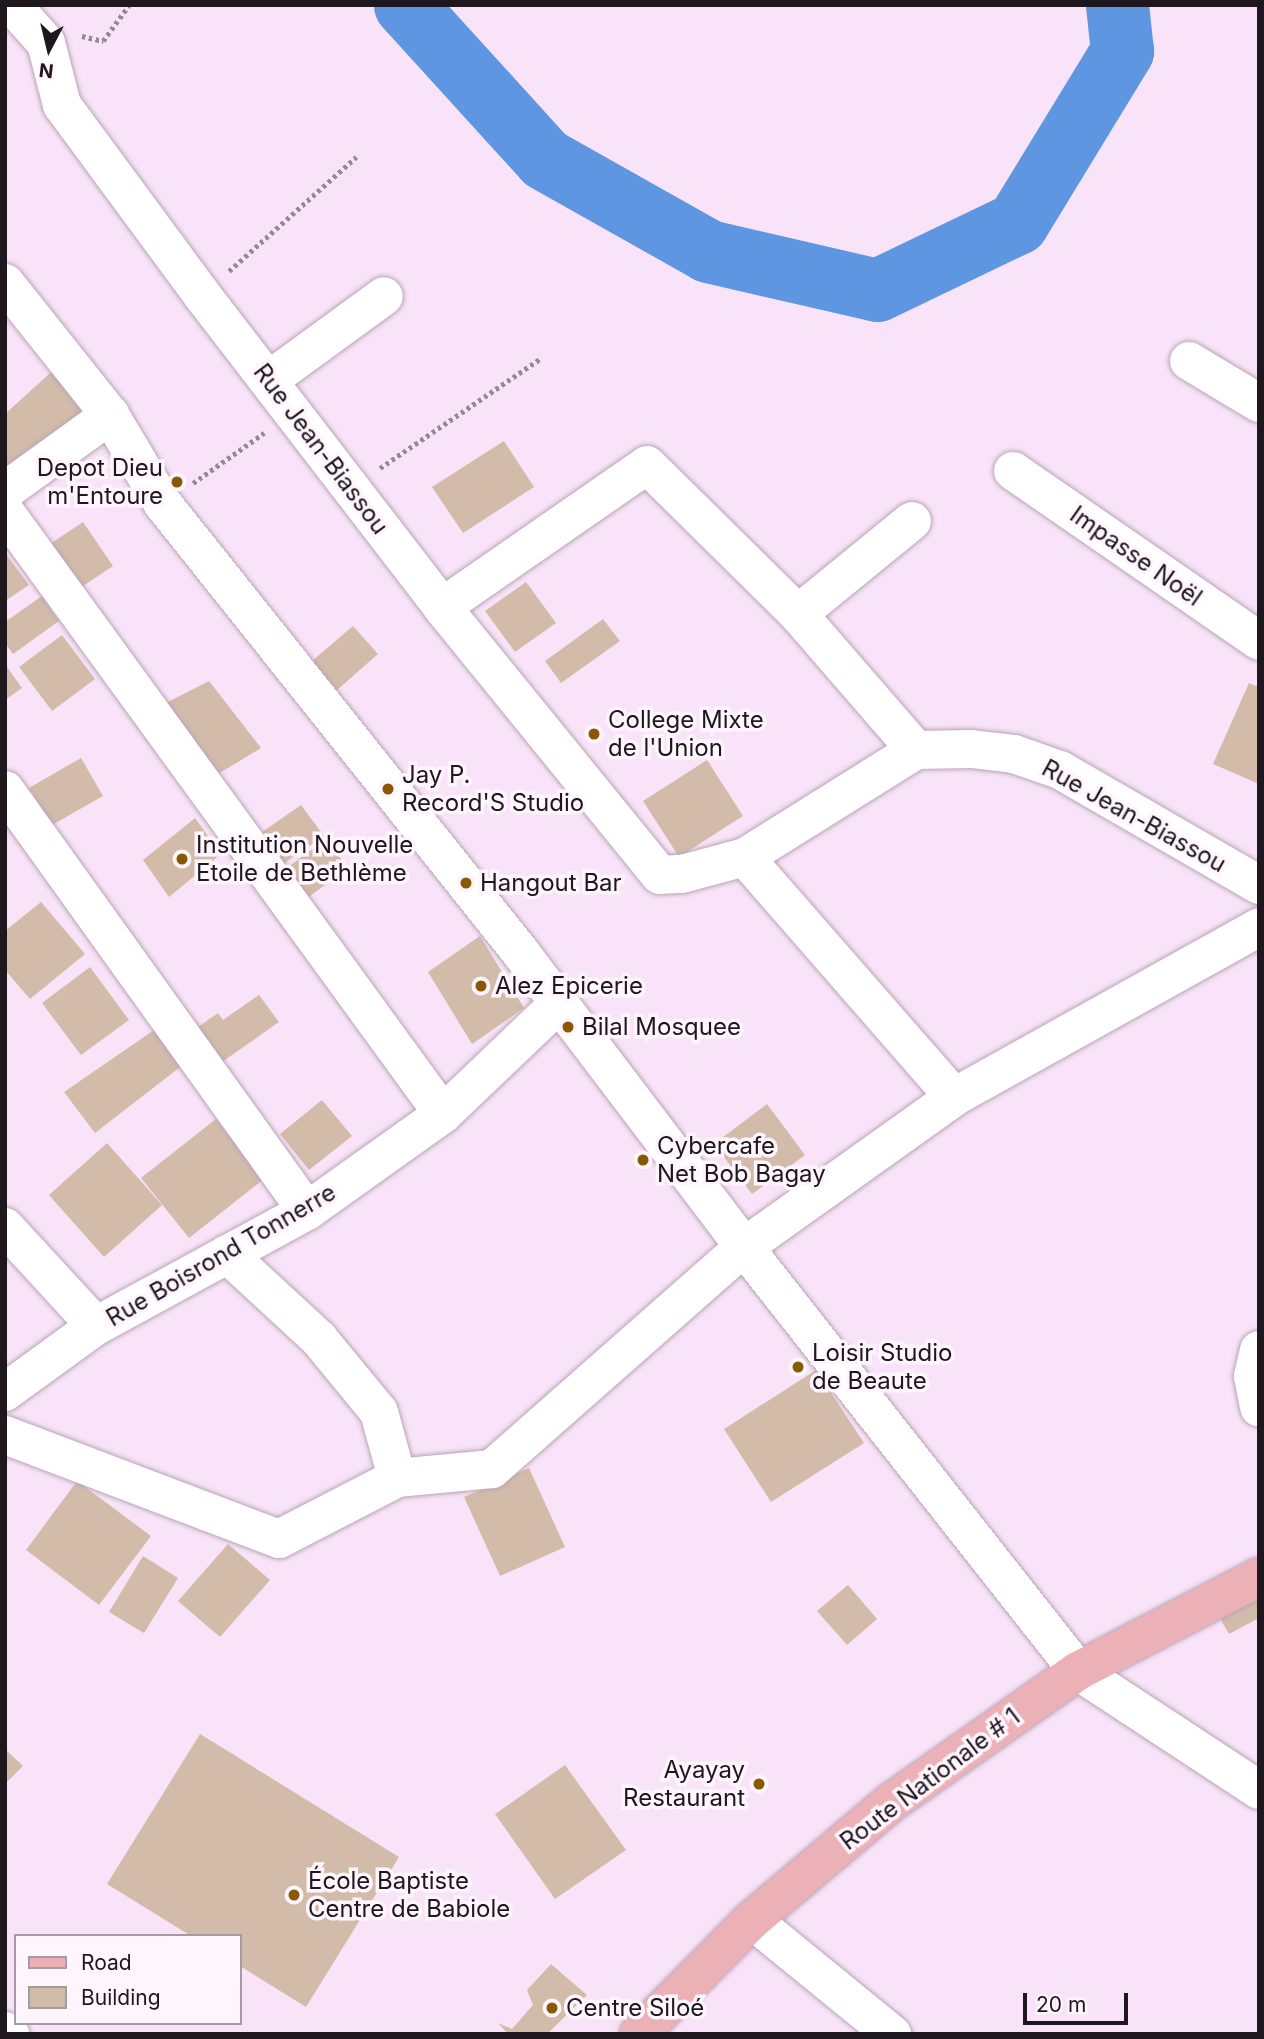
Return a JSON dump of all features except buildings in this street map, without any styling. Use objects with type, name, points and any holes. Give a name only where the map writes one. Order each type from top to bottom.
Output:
[{"type":"main road","name":"Route Nationale # 1","points":[[639,2034],[752,1920],[893,1801],[1078,1671],[1259,1577]]},
{"type":"street","name":"Rue Jean-Biassou","points":[[12,5],[46,43],[62,105],[202,295],[442,607],[660,875],[745,857]]},
{"type":"street","points":[[5,283],[110,415],[163,504],[559,1003],[744,1247],[1078,1671],[1259,1790]]},
{"type":"street","points":[[269,380],[384,296]]},
{"type":"street","points":[[1189,360],[1259,403]]},
{"type":"street","points":[[5,491],[110,415]]},
{"type":"street","points":[[442,607],[648,465],[799,614],[916,750],[745,857],[954,1097]]},
{"type":"street","name":"Impasse Noël","points":[[1013,471],[1259,641]]},
{"type":"street","points":[[5,512],[443,1114]]},
{"type":"street","points":[[799,614],[912,521]]},
{"type":"street","name":"Rue Jean-Biassou","points":[[916,750],[1014,754],[1060,770],[1259,884]]},
{"type":"street","points":[[5,790],[307,1211]]},
{"type":"street","points":[[5,1435],[279,1539],[397,1478],[492,1469],[744,1247],[954,1097],[1259,927]]},
{"type":"street","name":"Rue Boisrond Tonnerre","points":[[5,1392],[96,1326],[307,1211],[443,1114],[559,1003]]},
{"type":"street","points":[[5,1227],[96,1326]]},
{"type":"street","points":[[227,1254],[319,1339],[379,1412],[397,1478]]},
{"type":"street","points":[[1259,1350],[1253,1376],[1259,1407]]},
{"type":"street","points":[[752,1920],[892,2034]]},
{"type":"street","points":[[5,2031],[10,2034]]},
{"type":"path","points":[[46,43],[57,30],[103,41],[130,5]]},
{"type":"path","points":[[202,295],[356,157]]},
{"type":"path","points":[[350,488],[540,359]]},
{"type":"path","points":[[163,504],[293,413]]},
{"type":"waterway","points":[[405,5],[545,159],[708,251],[877,290],[1017,223],[1122,51],[1117,5]]},
{"type":"place","name":"Depot Dieu m'Entoure","points":[[177,482]]},
{"type":"place","name":"College Mixte de l'Union","points":[[594,734]]},
{"type":"place","name":"Jay P. Record'S Studio","points":[[388,789]]},
{"type":"place","name":"Institution Nouvelle Etoile de Bethlème","points":[[182,859]]},
{"type":"place","name":"Hangout Bar","points":[[466,883]]},
{"type":"place","name":"Alez Epicerie","points":[[481,986]]},
{"type":"place","name":"Bilal Mosquee","points":[[568,1027]]},
{"type":"place","name":"Cybercafe Net Bob Bagay","points":[[643,1160]]},
{"type":"place","name":"Loisir Studio de Beaute","points":[[798,1367]]},
{"type":"place","name":"Ayayay Restaurant","points":[[759,1784]]},
{"type":"place","name":"École Baptiste Centre de Babiole","points":[[294,1895]]},
{"type":"place","name":"Centre Siloé","points":[[552,2008]]}]
